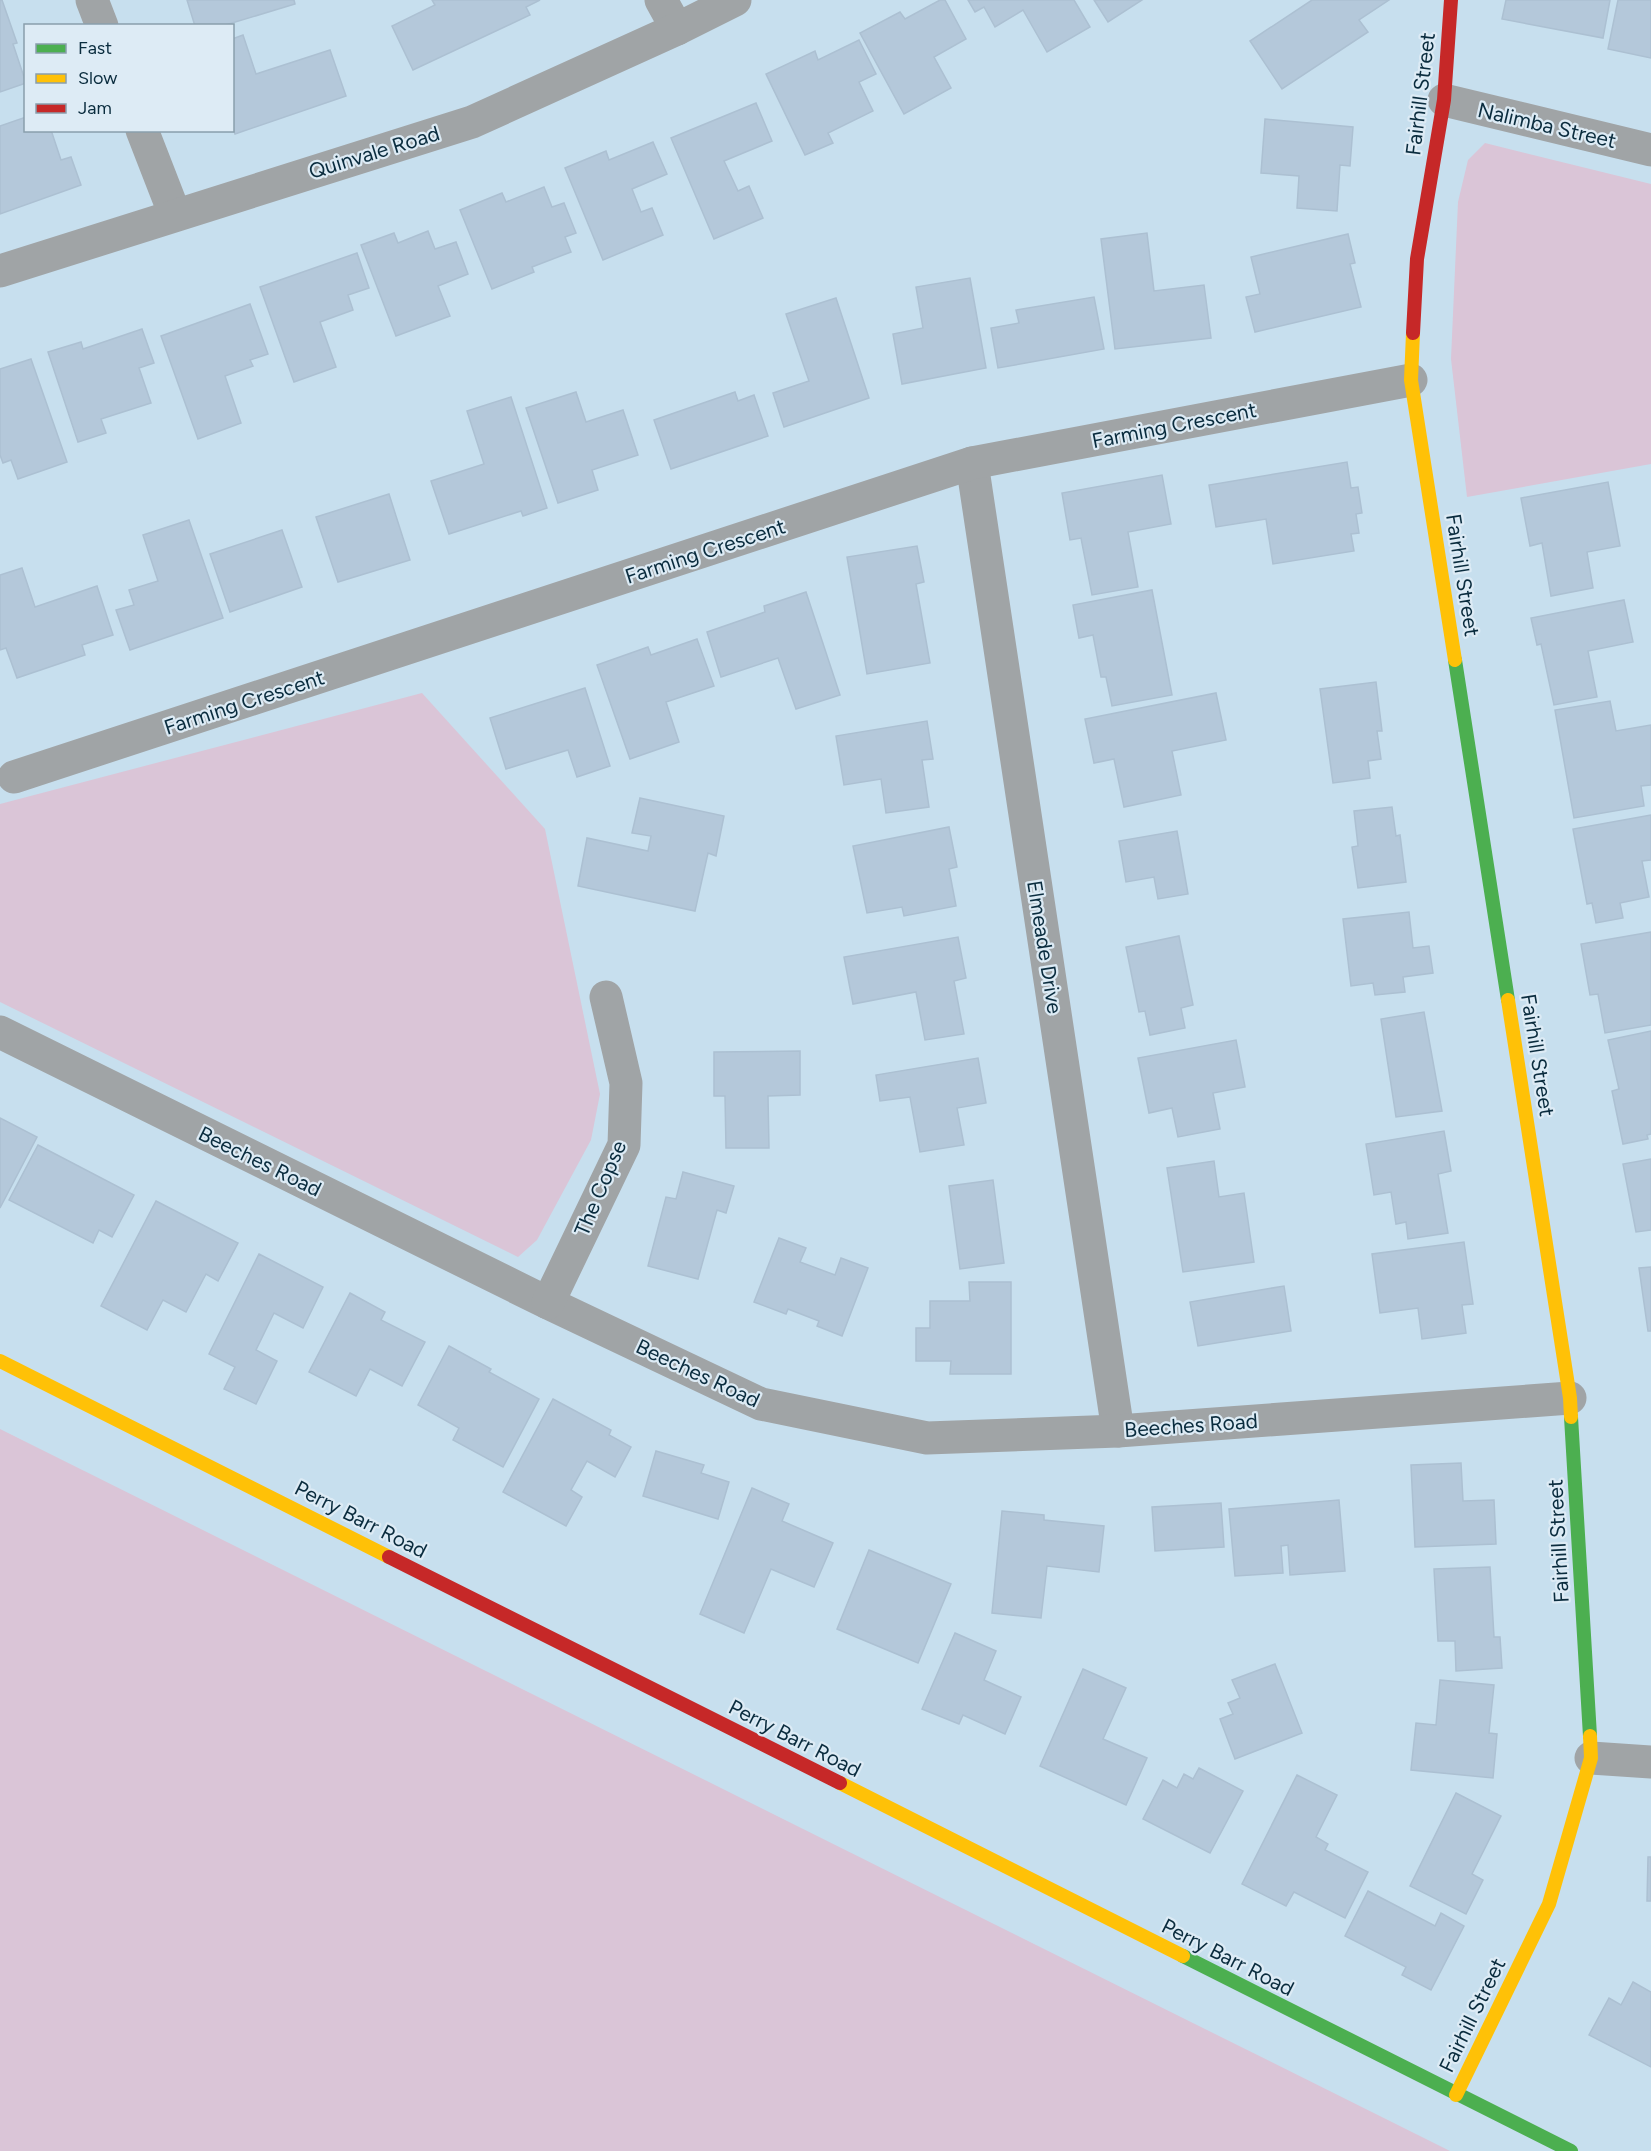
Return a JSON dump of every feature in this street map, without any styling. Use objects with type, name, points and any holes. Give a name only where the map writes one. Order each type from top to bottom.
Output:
[{"type":"street","points":[[92,0],[101,24]]},
{"type":"street","points":[[661,0],[677,29]]},
{"type":"street","name":"Quinvale Road","points":[[0,271],[472,122],[677,29],[735,0]]},
{"type":"street","name":"Fairhill Street","points":[[1451,0],[1444,100],[1417,259],[1411,380],[1570,1398],[1591,1758],[1549,1904],[1456,2095]]},
{"type":"street","name":"Nalimba Street","points":[[1444,100],[1651,150]]},
{"type":"street","points":[[143,132],[175,215]]},
{"type":"street","name":"Farming Crescent","points":[[14,777],[972,463],[1411,380]]},
{"type":"street","name":"Elmeade Drive","points":[[972,463],[1118,1431]]},
{"type":"street","name":"The Copse","points":[[548,1303],[624,1145],[626,1083],[606,997]]},
{"type":"street","name":"Beeches Road","points":[[0,1032],[548,1303],[761,1404],[927,1438],[1118,1431],[1570,1398]]},
{"type":"street","name":"Perry Barr Road","points":[[0,1361],[1571,2151]]},
{"type":"street","points":[[1591,1758],[1651,1762]]},
{"type":"shaded area","points":[[1485,143],[1651,184],[1651,464],[1467,497],[1451,359],[1458,202],[1468,160]]},
{"type":"shaded area","points":[[422,693],[545,829],[600,1094],[591,1140],[537,1240],[518,1257],[0,1002],[0,804]]},
{"type":"shaded area","points":[[0,1429],[1450,2151],[0,2151]]},
{"type":"building","points":[[0,0],[2,0],[17,43],[13,44],[24,84],[0,92]]},
{"type":"building","points":[[187,0],[294,0],[295,4],[229,24],[194,24]]},
{"type":"building","points":[[432,0],[540,0],[526,7],[530,15],[413,70],[392,26],[435,5]]},
{"type":"building","points":[[940,0],[945,0],[966,39],[934,57],[951,88],[904,114],[860,33],[900,12],[905,19]]},
{"type":"building","points":[[968,0],[1074,0],[1090,27],[1047,52],[1023,10],[995,27],[984,7],[975,12]]},
{"type":"building","points":[[1094,0],[1142,0],[1108,22]]},
{"type":"building","points":[[1312,0],[1389,0],[1359,20],[1368,32],[1282,89],[1250,41]]},
{"type":"building","points":[[1506,0],[1610,0],[1603,38],[1502,19]]},
{"type":"building","points":[[1618,0],[1651,0],[1651,58],[1608,49]]},
{"type":"building","points":[[243,35],[256,74],[330,50],[346,96],[235,134],[234,38]]},
{"type":"building","points":[[859,40],[876,74],[859,82],[873,111],[828,133],[833,143],[805,155],[766,74],[815,51],[818,60]]},
{"type":"building","points":[[756,103],[772,141],[724,161],[738,191],[749,186],[763,218],[714,239],[671,138]]},
{"type":"building","points":[[24,118],[24,132],[52,132],[61,160],[71,157],[81,185],[0,214],[0,126]]},
{"type":"building","points":[[1265,119],[1353,127],[1350,166],[1340,165],[1337,211],[1297,208],[1299,176],[1261,173]]},
{"type":"building","points":[[653,142],[667,174],[632,189],[641,212],[652,208],[663,235],[603,260],[565,168],[606,151],[609,160]]},
{"type":"building","points":[[544,187],[552,207],[564,203],[576,233],[565,237],[571,252],[532,267],[534,272],[492,289],[460,210],[502,193],[506,202]]},
{"type":"building","points":[[428,231],[435,249],[456,242],[468,274],[438,286],[450,316],[396,336],[361,245],[394,233],[398,243]]},
{"type":"building","points":[[1147,233],[1154,291],[1204,285],[1211,338],[1115,349],[1101,239]]},
{"type":"building","points":[[1348,234],[1355,263],[1350,264],[1361,307],[1255,332],[1246,297],[1260,294],[1251,257]]},
{"type":"building","points":[[357,253],[369,288],[348,295],[353,310],[320,322],[336,367],[294,382],[260,287]]},
{"type":"building","points":[[970,278],[986,368],[902,384],[893,334],[923,328],[916,287]]},
{"type":"building","points":[[1094,297],[1104,349],[998,368],[991,328],[1019,323],[1016,310]]},
{"type":"building","points":[[836,298],[869,398],[784,427],[773,393],[809,381],[786,314]]},
{"type":"building","points":[[250,304],[268,354],[250,360],[253,366],[225,376],[241,423],[198,439],[161,336]]},
{"type":"building","points":[[142,329],[154,363],[139,368],[151,403],[101,419],[106,433],[78,442],[48,352],[81,342],[83,349]]},
{"type":"building","points":[[31,359],[67,462],[18,479],[11,460],[3,463],[0,455],[0,369]]},
{"type":"building","points":[[576,392],[586,422],[623,410],[638,455],[592,470],[598,490],[558,503],[526,408]]},
{"type":"building","points":[[735,392],[738,401],[754,395],[768,436],[671,469],[654,420]]},
{"type":"building","points":[[511,397],[547,508],[523,516],[521,511],[449,534],[431,481],[484,464],[467,411]]},
{"type":"building","points":[[1347,462],[1351,488],[1358,487],[1362,513],[1356,514],[1359,533],[1351,534],[1354,551],[1273,564],[1266,519],[1216,527],[1209,485]]},
{"type":"building","points":[[1162,475],[1171,524],[1128,532],[1138,587],[1092,595],[1081,538],[1070,540],[1062,493]]},
{"type":"building","points":[[1608,482],[1620,546],[1587,552],[1593,588],[1551,596],[1542,543],[1530,546],[1521,498]]},
{"type":"building","points":[[389,494],[410,560],[338,582],[316,517]]},
{"type":"building","points":[[189,520],[223,618],[130,650],[116,610],[134,605],[129,590],[158,581],[143,535]]},
{"type":"building","points":[[282,530],[302,587],[230,612],[210,554]]},
{"type":"building","points":[[917,546],[924,582],[916,584],[930,663],[867,674],[847,557]]},
{"type":"building","points":[[22,568],[35,607],[97,586],[113,635],[82,645],[85,655],[17,678],[6,648],[0,650],[0,575]]},
{"type":"building","points":[[1152,590],[1172,695],[1112,706],[1106,677],[1101,677],[1093,635],[1079,638],[1073,605]]},
{"type":"building","points":[[806,592],[840,695],[796,709],[778,658],[721,677],[707,632],[765,612],[764,606]]},
{"type":"building","points":[[1624,600],[1633,642],[1588,651],[1597,697],[1554,705],[1541,644],[1537,645],[1531,618]]},
{"type":"building","points":[[697,639],[714,686],[666,702],[679,742],[630,759],[597,665],[648,647],[651,655]]},
{"type":"building","points":[[1376,682],[1382,731],[1377,731],[1381,759],[1368,761],[1370,778],[1333,783],[1320,689]]},
{"type":"building","points":[[585,688],[610,766],[577,777],[568,750],[506,769],[490,718]]},
{"type":"building","points":[[1216,693],[1226,740],[1172,751],[1181,795],[1124,807],[1114,759],[1094,763],[1085,719]]},
{"type":"building","points":[[1610,701],[1616,731],[1651,725],[1651,785],[1641,786],[1644,806],[1574,818],[1555,710]]},
{"type":"building","points":[[927,721],[933,759],[922,760],[929,807],[886,813],[881,779],[844,785],[836,736]]},
{"type":"building","points":[[640,798],[724,816],[716,856],[708,853],[695,911],[578,886],[587,838],[648,851],[651,836],[632,833]]},
{"type":"building","points":[[1392,807],[1396,836],[1400,835],[1406,882],[1358,888],[1352,847],[1358,846],[1354,811]]},
{"type":"building","points":[[1651,815],[1651,860],[1642,861],[1649,897],[1620,903],[1623,918],[1596,923],[1592,903],[1587,904],[1573,829]]},
{"type":"building","points":[[949,827],[957,867],[949,869],[956,906],[904,916],[902,907],[867,913],[853,846]]},
{"type":"building","points":[[1177,831],[1188,894],[1158,899],[1154,877],[1126,882],[1119,841]]},
{"type":"building","points":[[1409,912],[1413,948],[1429,946],[1433,973],[1403,977],[1405,992],[1375,995],[1373,983],[1351,986],[1343,919]]},
{"type":"building","points":[[1651,932],[1651,1025],[1605,1033],[1598,994],[1590,995],[1581,944]]},
{"type":"building","points":[[1179,936],[1193,1005],[1181,1008],[1185,1028],[1150,1035],[1145,1011],[1139,1012],[1126,947]]},
{"type":"building","points":[[958,937],[966,978],[954,981],[964,1034],[925,1040],[916,992],[853,1004],[844,957]]},
{"type":"building","points":[[1424,1012],[1442,1111],[1396,1117],[1381,1019]]},
{"type":"building","points":[[1651,1031],[1651,1134],[1647,1135],[1648,1139],[1623,1144],[1612,1091],[1619,1089],[1608,1040]]},
{"type":"building","points":[[1236,1040],[1245,1087],[1213,1093],[1220,1129],[1178,1137],[1172,1108],[1149,1113],[1138,1058]]},
{"type":"building","points":[[800,1051],[800,1095],[768,1096],[769,1148],[726,1148],[725,1096],[714,1096],[714,1052]]},
{"type":"building","points":[[978,1058],[986,1103],[957,1108],[964,1145],[920,1152],[910,1097],[880,1101],[876,1075]]},
{"type":"building","points":[[0,1118],[37,1137],[0,1208]]},
{"type":"building","points":[[1444,1131],[1451,1171],[1438,1174],[1448,1233],[1408,1239],[1406,1222],[1396,1224],[1391,1192],[1374,1195],[1366,1144]]},
{"type":"building","points":[[38,1145],[134,1195],[112,1237],[99,1230],[93,1243],[9,1200]]},
{"type":"building","points":[[1651,1159],[1651,1230],[1636,1232],[1623,1164]]},
{"type":"building","points":[[1214,1161],[1219,1197],[1244,1193],[1254,1262],[1183,1272],[1167,1168]]},
{"type":"building","points":[[683,1172],[734,1186],[726,1213],[717,1210],[698,1279],[648,1266],[666,1197],[676,1199]]},
{"type":"building","points":[[993,1180],[1004,1263],[960,1269],[949,1186]]},
{"type":"building","points":[[156,1201],[238,1243],[218,1281],[206,1274],[186,1312],[163,1300],[147,1330],[101,1306]]},
{"type":"building","points":[[779,1238],[806,1248],[800,1262],[835,1275],[841,1258],[868,1268],[842,1336],[817,1326],[819,1321],[788,1309],[786,1314],[754,1302]]},
{"type":"building","points":[[1464,1242],[1473,1304],[1462,1305],[1466,1333],[1422,1339],[1418,1308],[1380,1313],[1372,1254]]},
{"type":"building","points":[[259,1254],[323,1287],[303,1328],[274,1313],[256,1350],[277,1361],[256,1404],[224,1389],[235,1367],[209,1354]]},
{"type":"building","points":[[1651,1267],[1651,1331],[1648,1331],[1639,1268]]},
{"type":"building","points":[[969,1282],[1011,1282],[1011,1374],[950,1374],[951,1361],[916,1361],[916,1328],[930,1328],[930,1301],[970,1301]]},
{"type":"building","points":[[1284,1286],[1291,1331],[1198,1346],[1190,1302]]},
{"type":"building","points":[[350,1293],[385,1312],[381,1320],[425,1342],[402,1386],[370,1369],[356,1396],[309,1372]]},
{"type":"building","points":[[449,1346],[491,1369],[489,1372],[539,1399],[503,1467],[453,1440],[459,1428],[418,1405]]},
{"type":"building","points":[[553,1399],[611,1430],[609,1435],[631,1447],[615,1477],[587,1461],[571,1490],[582,1497],[566,1526],[503,1492]]},
{"type":"building","points":[[656,1451],[704,1465],[701,1473],[729,1482],[718,1519],[643,1496]]},
{"type":"building","points":[[1461,1463],[1463,1501],[1494,1500],[1496,1544],[1415,1547],[1411,1465]]},
{"type":"building","points":[[752,1488],[789,1504],[782,1521],[833,1543],[814,1587],[771,1569],[744,1633],[700,1614]]},
{"type":"building","points":[[1339,1500],[1345,1571],[1290,1575],[1288,1545],[1281,1546],[1283,1573],[1235,1576],[1229,1509]]},
{"type":"building","points":[[1221,1503],[1224,1547],[1155,1551],[1152,1507]]},
{"type":"building","points":[[1002,1511],[1044,1515],[1044,1520],[1104,1526],[1099,1572],[1047,1566],[1041,1618],[992,1613]]},
{"type":"building","points":[[869,1550],[951,1584],[918,1663],[837,1629]]},
{"type":"building","points":[[1490,1567],[1494,1637],[1500,1637],[1502,1668],[1456,1671],[1455,1641],[1438,1641],[1434,1569]]},
{"type":"building","points":[[955,1633],[996,1651],[984,1680],[1021,1697],[1005,1734],[963,1715],[959,1724],[922,1709]]},
{"type":"building","points":[[1275,1664],[1302,1733],[1235,1759],[1220,1719],[1233,1714],[1228,1703],[1240,1698],[1232,1680]]},
{"type":"building","points":[[1083,1669],[1126,1688],[1103,1739],[1147,1758],[1126,1805],[1040,1766]]},
{"type":"building","points":[[1440,1680],[1494,1685],[1489,1733],[1497,1734],[1493,1778],[1411,1770],[1416,1723],[1436,1725]]},
{"type":"building","points":[[1199,1768],[1243,1791],[1210,1853],[1143,1819],[1163,1780],[1177,1788],[1184,1774],[1193,1779]]},
{"type":"building","points":[[1297,1775],[1337,1795],[1316,1837],[1328,1844],[1325,1850],[1368,1872],[1345,1918],[1294,1892],[1286,1906],[1242,1884]]},
{"type":"building","points":[[1456,1793],[1501,1816],[1472,1874],[1483,1880],[1466,1914],[1410,1886]]},
{"type":"building","points":[[1648,1857],[1651,1857],[1651,1901],[1647,1901]]},
{"type":"building","points":[[1368,1891],[1435,1926],[1441,1913],[1464,1926],[1431,1990],[1402,1975],[1406,1967],[1345,1936]]},
{"type":"building","points":[[1633,1982],[1651,1992],[1651,2067],[1589,2035],[1609,1998],[1621,2005]]},
{"type":"traffic: fast","points":[[1455,660],[1508,1000]]},
{"type":"traffic: fast","points":[[1571,1417],[1590,1736]]},
{"type":"traffic: fast","points":[[1183,1956],[1571,2151]]},
{"type":"traffic: slow","points":[[1413,333],[1411,380],[1455,660]]},
{"type":"traffic: slow","points":[[1508,1000],[1570,1398],[1571,1417]]},
{"type":"traffic: slow","points":[[0,1361],[389,1557]]},
{"type":"traffic: slow","points":[[1456,2095],[1549,1904],[1591,1758],[1590,1736]]},
{"type":"traffic: slow","points":[[840,1783],[1183,1956]]},
{"type":"traffic: jam","points":[[1413,333],[1417,259],[1444,100],[1451,0]]},
{"type":"traffic: jam","points":[[389,1557],[840,1783]]}]
